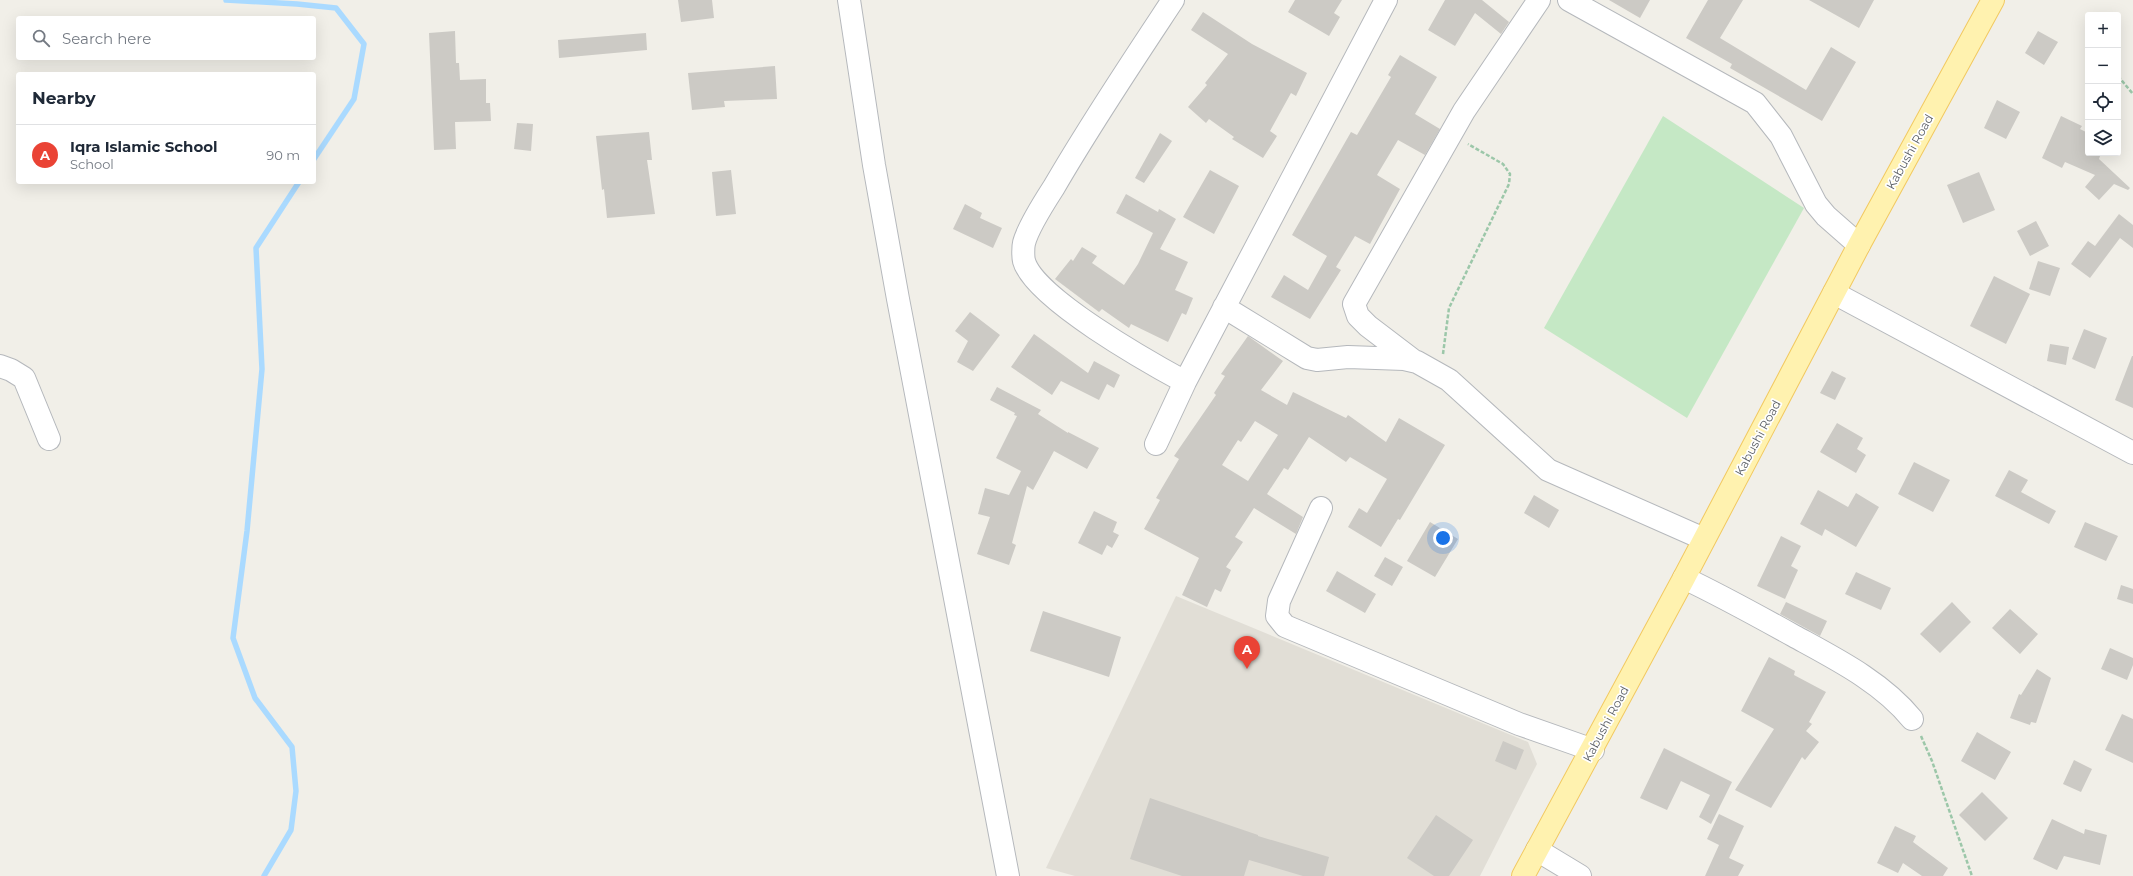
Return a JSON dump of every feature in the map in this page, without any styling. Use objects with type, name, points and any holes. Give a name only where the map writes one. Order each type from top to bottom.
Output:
[{"type":"main road","name":"Kabushi Road","points":[[1523,876],[1593,750],[1859,245],[1994,0]]},
{"type":"street","points":[[849,0],[874,165],[898,299],[1008,876]]},
{"type":"street","points":[[1173,0],[1087,130],[1040,211],[1024,243],[1024,262],[1034,277],[1051,295],[1123,348],[1185,382]]},
{"type":"street","points":[[1156,444],[1185,382],[1386,0]]},
{"type":"street","points":[[1539,0],[1452,133],[1354,304],[1358,316],[1368,326],[1417,362],[1449,380],[1548,470],[1704,539]]},
{"type":"street","points":[[1569,0],[1755,103],[1782,136],[1816,204],[1826,216],[1859,245]]},
{"type":"street","points":[[1834,293],[2133,453]]},
{"type":"street","points":[[1224,307],[1307,358],[1317,360],[1348,357],[1404,359],[1417,362]]},
{"type":"street","points":[[0,366],[11,370],[24,378],[49,439]]},
{"type":"street","points":[[1321,508],[1279,602],[1277,616],[1285,626],[1519,724],[1593,750]]},
{"type":"street","points":[[1684,578],[1720,595],[1860,674],[1903,707],[1912,719]]},
{"type":"street","points":[[1537,850],[1580,876]]},
{"type":"path","points":[[2121,80],[2133,94]]},
{"type":"path","points":[[1449,380],[1443,356],[1449,308],[1509,184],[1510,174],[1503,164],[1452,133]]},
{"type":"path","points":[[1912,719],[1932,761],[1972,876]]},
{"type":"shaded area","points":[[1176,596],[1528,742],[1537,764],[1480,876],[1075,876],[1046,868]]},
{"type":"green space","points":[[1663,116],[1804,208],[1687,418],[1544,328]]},
{"type":"building","points":[[678,0],[712,0],[714,18],[681,22]]},
{"type":"building","points":[[1295,0],[1342,0],[1334,13],[1340,17],[1329,36],[1288,12]]},
{"type":"building","points":[[1445,0],[1482,0],[1509,22],[1501,34],[1475,13],[1455,46],[1428,30]]},
{"type":"building","points":[[1609,0],[1650,0],[1640,18]]},
{"type":"building","points":[[1708,0],[1743,0],[1720,38],[1806,90],[1831,47],[1856,62],[1822,121],[1730,68],[1732,64],[1686,38]]},
{"type":"building","points":[[1809,0],[1874,0],[1859,28]]},
{"type":"building","points":[[1203,12],[1252,44],[1307,73],[1296,96],[1291,93],[1270,131],[1277,136],[1263,158],[1232,139],[1234,137],[1209,119],[1206,123],[1188,107],[1207,85],[1205,83],[1228,54],[1191,30]]},
{"type":"building","points":[[455,31],[456,63],[459,63],[460,80],[486,79],[486,103],[490,103],[491,121],[455,122],[456,149],[434,150],[429,33]]},
{"type":"building","points":[[2038,31],[2058,42],[2044,65],[2025,53]]},
{"type":"building","points":[[646,33],[647,50],[559,58],[558,40]]},
{"type":"building","points":[[1400,55],[1437,77],[1415,114],[1440,129],[1425,155],[1398,140],[1377,175],[1400,189],[1370,244],[1355,236],[1336,267],[1341,270],[1310,319],[1271,297],[1284,275],[1308,290],[1327,256],[1292,235],[1351,132],[1357,135],[1391,77],[1388,75]]},
{"type":"building","points":[[775,66],[777,99],[724,101],[725,107],[692,110],[688,73]]},
{"type":"building","points":[[1997,100],[2020,112],[2006,139],[1984,128]]},
{"type":"building","points":[[2061,116],[2082,126],[2080,129],[2085,132],[2085,156],[2100,156],[2099,159],[2130,188],[2128,190],[2114,184],[2099,200],[2085,187],[2095,175],[2065,162],[2062,168],[2042,158]]},
{"type":"building","points":[[517,123],[533,124],[531,151],[514,149]]},
{"type":"building","points":[[649,132],[652,160],[647,160],[655,214],[607,218],[604,189],[602,190],[596,136]]},
{"type":"building","points":[[1160,133],[1172,141],[1144,183],[1135,178]]},
{"type":"building","points":[[731,170],[736,214],[716,216],[712,172]]},
{"type":"building","points":[[1210,170],[1239,186],[1214,234],[1183,217]]},
{"type":"building","points":[[1979,172],[1995,210],[1963,223],[1947,185]]},
{"type":"building","points":[[1126,194],[1158,212],[1159,209],[1176,219],[1160,249],[1188,262],[1175,290],[1193,298],[1186,315],[1182,313],[1168,342],[1131,324],[1129,328],[1102,309],[1099,312],[1055,279],[1071,259],[1073,261],[1082,247],[1097,256],[1092,263],[1124,285],[1138,264],[1153,233],[1116,213]]},
{"type":"building","points":[[965,204],[982,213],[980,218],[1002,228],[993,248],[953,229]]},
{"type":"building","points":[[2119,214],[2133,225],[2133,248],[2120,238],[2090,278],[2071,264],[2088,241],[2095,246]]},
{"type":"building","points":[[2036,221],[2049,246],[2030,256],[2017,231]]},
{"type":"building","points":[[2038,261],[2060,268],[2050,296],[2029,289]]},
{"type":"building","points":[[1994,276],[2030,294],[2006,344],[1970,326]]},
{"type":"building","points":[[970,312],[1000,335],[973,371],[957,362],[968,341],[955,331]]},
{"type":"building","points":[[2084,329],[2107,338],[2095,369],[2072,359]]},
{"type":"building","points":[[1034,334],[1088,373],[1094,361],[1120,375],[1114,388],[1107,384],[1099,400],[1061,381],[1052,395],[1011,367]]},
{"type":"building","points":[[1248,336],[1283,361],[1261,390],[1287,405],[1293,392],[1346,418],[1348,415],[1386,442],[1399,418],[1445,445],[1400,520],[1398,519],[1381,547],[1348,527],[1359,508],[1367,513],[1387,479],[1350,457],[1346,462],[1309,437],[1288,470],[1284,468],[1267,494],[1303,517],[1296,534],[1254,508],[1235,537],[1243,542],[1226,567],[1231,570],[1221,592],[1215,589],[1207,607],[1182,595],[1199,558],[1144,529],[1160,500],[1156,498],[1179,459],[1174,456],[1216,395],[1214,393],[1225,376],[1221,374]],"holes":[[[1255,421],[1278,435],[1248,481],[1222,465],[1238,440],[1241,442]]]},
{"type":"building","points":[[2050,344],[2069,347],[2066,365],[2047,361]]},
{"type":"building","points":[[2133,356],[2133,408],[2115,400]]},
{"type":"building","points":[[1832,371],[1846,378],[1835,400],[1820,393]]},
{"type":"building","points":[[997,387],[1041,410],[1038,414],[1068,433],[1099,448],[1087,469],[1054,451],[1033,490],[1027,486],[1012,543],[1016,545],[1009,565],[977,554],[990,517],[978,514],[985,488],[1009,495],[1021,471],[996,458],[1017,416],[1014,415],[1015,413],[990,400]]},
{"type":"building","points":[[1837,423],[1863,438],[1857,449],[1866,455],[1856,473],[1820,452]]},
{"type":"building","points":[[1914,462],[1950,480],[1933,512],[1898,494]]},
{"type":"building","points":[[2009,470],[2028,480],[2021,492],[2056,511],[2049,524],[1995,496]]},
{"type":"building","points":[[1818,490],[1848,507],[1856,493],[1879,507],[1856,547],[1825,529],[1822,536],[1800,524]]},
{"type":"building","points":[[1534,495],[1559,510],[1549,528],[1524,513]]},
{"type":"building","points":[[1094,511],[1117,522],[1113,532],[1119,535],[1112,548],[1107,545],[1102,555],[1078,543]]},
{"type":"building","points":[[1430,522],[1458,539],[1435,577],[1407,561]]},
{"type":"building","points":[[2085,522],[2118,536],[2106,561],[2074,547]]},
{"type":"building","points":[[1781,536],[1801,546],[1791,566],[1798,570],[1785,599],[1757,586]]},
{"type":"building","points":[[1385,557],[1403,567],[1392,586],[1374,576]]},
{"type":"building","points":[[1337,571],[1376,594],[1365,613],[1326,591]]},
{"type":"building","points":[[1856,572],[1891,588],[1881,610],[1845,594]]},
{"type":"building","points":[[2121,585],[2133,589],[2133,604],[2117,599]]},
{"type":"building","points":[[1786,602],[1827,621],[1820,636],[1780,614]]},
{"type":"building","points":[[1952,602],[1971,622],[1940,653],[1920,634]]},
{"type":"building","points":[[2010,609],[2038,634],[2020,654],[1992,628]]},
{"type":"building","points":[[1043,611],[1121,637],[1109,677],[1030,651]]},
{"type":"building","points":[[2110,648],[2133,658],[2133,665],[2127,680],[2101,669]]},
{"type":"building","points":[[1769,657],[1795,671],[1794,675],[1826,692],[1809,722],[1812,724],[1806,731],[1819,742],[1805,760],[1802,757],[1771,808],[1735,790],[1774,729],[1741,711]]},
{"type":"building","points":[[2037,669],[2051,678],[2036,723],[2031,722],[2030,725],[2010,718],[2019,694],[2021,695]]},
{"type":"building","points":[[2122,714],[2133,719],[2133,763],[2105,750]]},
{"type":"building","points":[[1977,732],[2011,752],[1995,780],[1961,761]]},
{"type":"building","points":[[1503,741],[1524,750],[1516,770],[1495,761]]},
{"type":"building","points":[[1664,748],[1732,782],[1711,824],[1699,817],[1710,795],[1681,781],[1667,810],[1640,798]]},
{"type":"building","points":[[2074,760],[2092,769],[2081,792],[2063,784]]},
{"type":"building","points":[[1982,792],[2008,818],[1985,841],[1959,815]]},
{"type":"building","points":[[1150,798],[1258,836],[1329,857],[1324,876],[1303,876],[1249,860],[1244,876],[1182,876],[1130,859]]},
{"type":"building","points":[[1719,814],[1744,826],[1729,858],[1744,865],[1738,876],[1705,876],[1719,845],[1707,839]]},
{"type":"building","points":[[1436,815],[1473,840],[1449,876],[1434,876],[1407,858]]},
{"type":"building","points":[[2052,819],[2084,834],[2085,829],[2107,835],[2100,865],[2064,856],[2057,870],[2033,859]]},
{"type":"building","points":[[1895,826],[1916,836],[1913,842],[1948,868],[1943,876],[1922,876],[1903,863],[1898,873],[1877,863]]},
{"type":"waterway","points":[[226,0],[336,8],[364,44],[354,99],[316,156]]},
{"type":"waterway","points":[[264,876],[291,830],[296,791],[292,747],[255,698],[233,638],[247,531],[262,369],[256,248],[298,184]]},
{"type":"place","name":"Iqra Islamic School","points":[[1247,669]]}]
